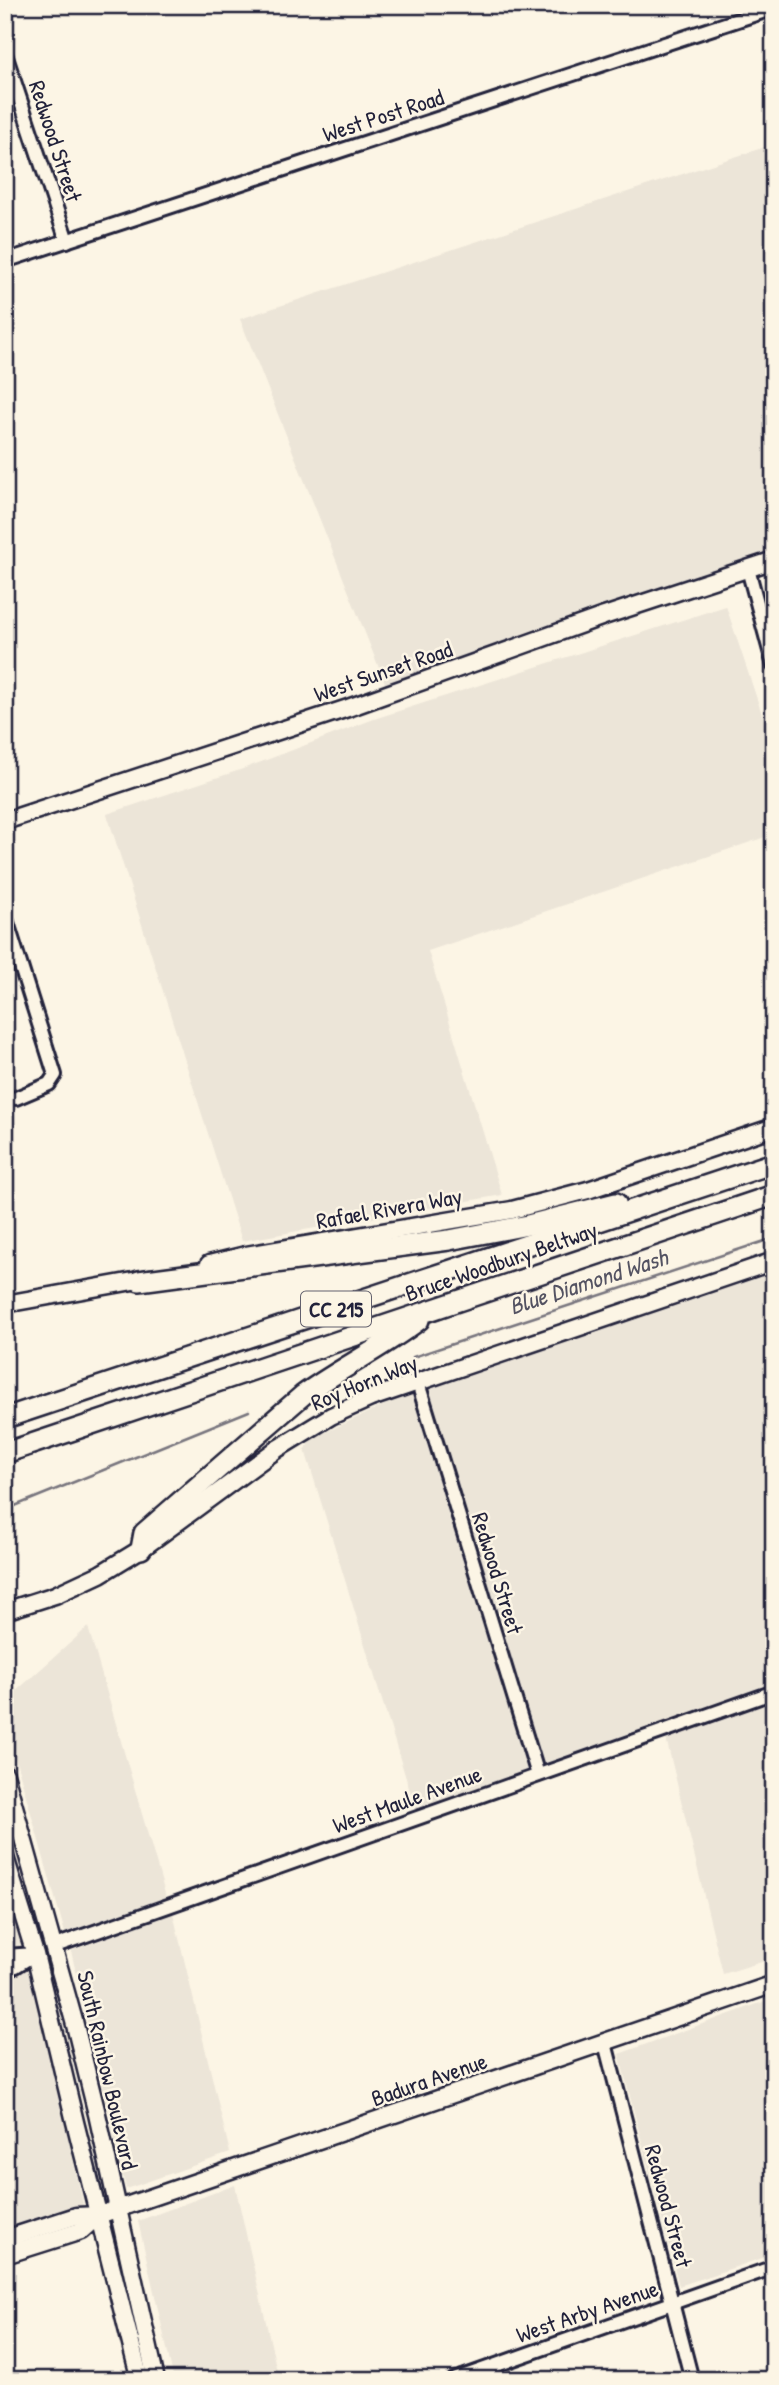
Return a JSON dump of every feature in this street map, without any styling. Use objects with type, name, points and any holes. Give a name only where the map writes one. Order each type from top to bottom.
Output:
[{"type":"highway","name":"Bruce Woodbury Beltway","points":[[5,1418],[774,1163]]},
{"type":"highway","name":"Bruce Woodbury Beltway","points":[[5,1453],[774,1195]]},
{"type":"highway","points":[[139,1281],[449,1240],[518,1227],[631,1200],[666,1199]]},
{"type":"highway","points":[[141,1549],[144,1533],[303,1395],[330,1376],[380,1348],[434,1309]]},
{"type":"main road","name":"West Sunset Road","points":[[5,821],[358,704],[604,616],[774,560]]},
{"type":"main road","name":"Rafael Rivera Way","points":[[5,1304],[139,1281],[246,1255],[512,1210],[588,1190],[774,1127]]},
{"type":"main road","name":"Roy Horn Way","points":[[5,1611],[77,1585],[141,1549],[277,1449],[320,1423],[371,1398],[774,1261]]},
{"type":"main road","name":"South Rainbow Boulevard","points":[[5,1774],[68,1997],[156,2380]]},
{"type":"main road","name":"South Rainbow Boulevard","points":[[5,1857],[35,1954],[140,2380]]},
{"type":"main road","points":[[17,1894],[43,1940],[46,1944],[55,1946]]},
{"type":"main road","points":[[35,1954],[41,1952],[47,1956],[51,1970],[68,1997]]},
{"type":"main road","name":"Badura Avenue","points":[[5,2239],[76,2216],[99,2215],[774,1984]]},
{"type":"main road","name":"Badura Avenue","points":[[5,2255],[81,2231],[99,2215]]},
{"type":"street","name":"West Post Road","points":[[5,261],[774,8]]},
{"type":"street","name":"Redwood Street","points":[[5,54],[66,241]]},
{"type":"street","points":[[747,569],[774,666]]},
{"type":"street","points":[[5,916],[55,1075],[49,1084],[16,1098]]},
{"type":"street","name":"Redwood Street","points":[[418,1383],[538,1775]]},
{"type":"street","name":"West Maule Avenue","points":[[55,1946],[774,1692]]},
{"type":"street","points":[[5,1956],[35,1954]]},
{"type":"street","points":[[5,1969],[16,1966],[35,1954]]},
{"type":"street","name":"Redwood Street","points":[[604,2043],[692,2380]]},
{"type":"street","name":"West Arby Avenue","points":[[454,2380],[774,2267]]},
{"type":"shaded area","points":[[774,144],[774,560],[389,693],[240,319]]},
{"type":"shaded area","points":[[726,606],[774,750],[774,834],[428,951],[502,1195],[242,1241],[107,814],[240,770],[374,719]]},
{"type":"shaded area","points":[[774,1269],[774,1958],[723,1974],[666,1738],[416,1823],[413,1801],[305,1450],[311,1439],[431,1383],[506,1363],[543,1347]]},
{"type":"shaded area","points":[[88,1627],[166,1897],[65,1933],[5,1722],[5,1701]]},
{"type":"shaded area","points":[[5,1893],[33,1984],[84,2207],[5,2232]]},
{"type":"shaded area","points":[[173,1913],[230,2153],[126,2189],[71,1951]]},
{"type":"shaded area","points":[[774,1998],[774,2254],[679,2286],[619,2054]]},
{"type":"shaded area","points":[[235,2185],[279,2380],[174,2380],[138,2221]]},
{"type":"waterway","name":"Blue Diamond Wash","points":[[413,1357],[774,1238]]},
{"type":"waterway","name":"Blue Diamond Wash","points":[[5,1510],[249,1411]]}]
